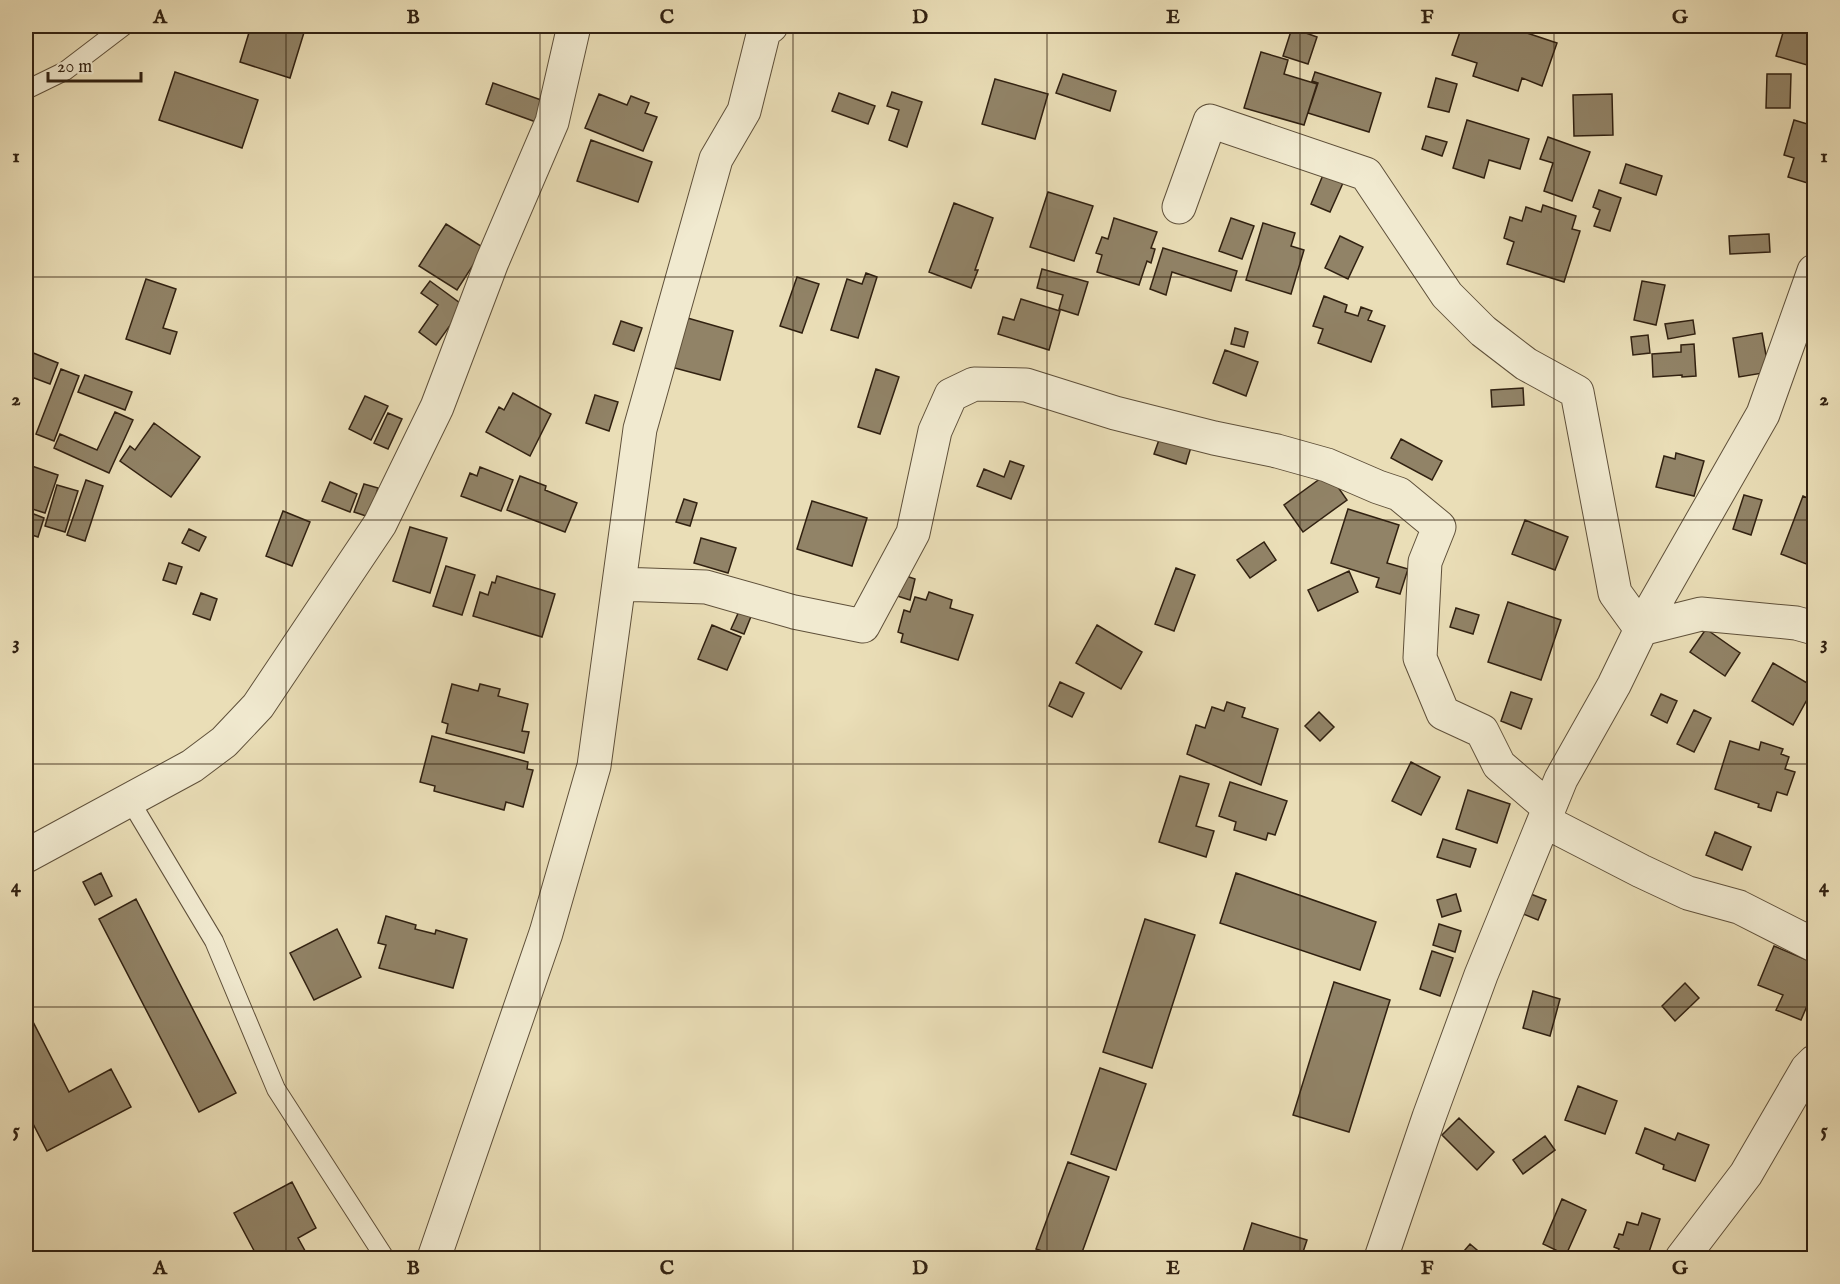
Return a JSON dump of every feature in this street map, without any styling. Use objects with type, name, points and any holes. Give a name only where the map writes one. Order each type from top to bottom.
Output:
[{"type":"street","points":[[26,856],[192,766],[224,742],[258,706],[380,524],[437,407],[492,261],[552,122],[574,26]]},
{"type":"street","points":[[435,1258],[546,933],[594,766],[640,429],[716,159],[744,111],[764,31],[771,26]]},
{"type":"street","points":[[1179,207],[1210,122],[1365,174],[1447,295],[1483,331],[1526,364],[1577,392],[1615,593],[1641,629]]},
{"type":"street","points":[[1381,1258],[1481,975],[1561,779],[1614,685],[1641,629],[1763,414],[1815,271]]},
{"type":"street","points":[[619,584],[706,587],[794,612],[862,626],[913,533],[934,431],[951,395],[974,384],[1026,385],[1115,413],[1327,465],[1399,494],[1439,527],[1425,562],[1420,658],[1443,713],[1482,731],[1499,765],[1547,814],[1660,880],[1688,893],[1739,907],[1815,945]]},
{"type":"street","points":[[1641,629],[1701,614],[1796,623],[1815,628]]},
{"type":"street","points":[[1682,1258],[1746,1174],[1807,1069],[1815,1062]]},
{"type":"lane","points":[[26,90],[65,71],[124,26]]},
{"type":"lane","points":[[129,799],[214,941],[276,1089],[385,1258]]},
{"type":"building","points":[[251,26],[306,26],[290,78],[240,62]]},
{"type":"building","points":[[1462,26],[1530,26],[1527,33],[1557,43],[1542,86],[1522,78],[1518,91],[1473,76],[1477,63],[1452,55]]},
{"type":"building","points":[[1785,26],[1814,26],[1814,67],[1776,56]]},
{"type":"building","points":[[1292,28],[1317,37],[1308,64],[1283,56]]},
{"type":"building","points":[[1261,52],[1288,60],[1284,74],[1317,84],[1304,125],[1244,108]]},
{"type":"building","points":[[175,72],[258,100],[242,148],[159,120]]},
{"type":"building","points":[[1315,72],[1381,93],[1369,132],[1308,113],[1318,83],[1312,81]]},
{"type":"building","points":[[1063,74],[1116,91],[1110,111],[1056,93]]},
{"type":"building","points":[[1767,74],[1791,74],[1790,108],[1766,108]]},
{"type":"building","points":[[1436,78],[1457,84],[1449,112],[1428,107]]},
{"type":"building","points":[[995,79],[1048,94],[1035,139],[982,124]]},
{"type":"building","points":[[493,83],[544,101],[536,122],[486,104]]},
{"type":"building","points":[[892,92],[922,102],[907,147],[889,140],[899,110],[887,106]]},
{"type":"building","points":[[839,93],[875,106],[868,124],[832,111]]},
{"type":"building","points":[[599,94],[627,105],[631,96],[649,103],[645,113],[657,117],[643,151],[585,128]]},
{"type":"building","points":[[1612,94],[1613,135],[1574,136],[1573,95]]},
{"type":"building","points":[[1467,120],[1529,139],[1520,169],[1489,160],[1484,178],[1453,168]]},
{"type":"building","points":[[1794,120],[1814,126],[1814,185],[1788,177],[1794,158],[1784,155]]},
{"type":"building","points":[[1426,136],[1447,142],[1442,156],[1422,149]]},
{"type":"building","points":[[1548,137],[1590,152],[1572,201],[1544,191],[1553,163],[1540,159]]},
{"type":"building","points":[[591,140],[652,162],[638,202],[577,181]]},
{"type":"building","points":[[1626,164],[1662,176],[1656,195],[1620,183]]},
{"type":"building","points":[[1323,175],[1343,183],[1330,212],[1311,204]]},
{"type":"building","points":[[1599,190],[1621,198],[1610,231],[1594,226],[1600,210],[1593,207]]},
{"type":"building","points":[[1048,192],[1093,206],[1074,261],[1030,247]]},
{"type":"building","points":[[954,203],[993,218],[971,288],[929,272]]},
{"type":"building","points":[[1543,205],[1576,216],[1572,229],[1580,231],[1564,282],[1507,264],[1514,242],[1504,238],[1510,217],[1522,221],[1526,207],[1541,212]]},
{"type":"building","points":[[1114,218],[1157,232],[1151,248],[1155,249],[1151,263],[1147,261],[1139,285],[1097,272],[1102,255],[1096,253],[1102,237],[1108,239]]},
{"type":"building","points":[[1231,218],[1254,226],[1242,259],[1219,251]]},
{"type":"building","points":[[1263,223],[1295,233],[1291,246],[1304,250],[1291,294],[1246,280]]},
{"type":"building","points":[[446,224],[484,248],[457,290],[419,266]]},
{"type":"building","points":[[1769,234],[1770,252],[1730,254],[1729,236]]},
{"type":"building","points":[[1340,236],[1363,247],[1348,279],[1325,268]]},
{"type":"building","points":[[1163,248],[1237,271],[1231,291],[1172,272],[1166,295],[1150,289]]},
{"type":"building","points":[[1042,269],[1088,282],[1078,315],[1059,309],[1063,295],[1037,288]]},
{"type":"building","points":[[866,273],[877,277],[858,338],[831,330],[847,279],[862,284]]},
{"type":"building","points":[[797,277],[819,284],[802,333],[780,326]]},
{"type":"building","points":[[146,279],[176,289],[163,328],[177,332],[170,354],[126,339]]},
{"type":"building","points":[[430,281],[464,306],[436,345],[419,332],[438,305],[421,293]]},
{"type":"building","points":[[1642,281],[1665,285],[1656,325],[1634,320]]},
{"type":"building","points":[[1324,296],[1347,305],[1345,312],[1358,316],[1361,307],[1372,311],[1368,320],[1385,326],[1371,362],[1318,343],[1323,329],[1313,326]]},
{"type":"building","points":[[1021,299],[1060,311],[1049,350],[998,334],[1003,317],[1014,320]]},
{"type":"building","points":[[684,317],[733,331],[720,380],[671,367]]},
{"type":"building","points":[[1693,320],[1695,334],[1668,339],[1665,324]]},
{"type":"building","points":[[621,321],[642,328],[634,351],[613,344]]},
{"type":"building","points":[[1235,328],[1248,332],[1244,347],[1231,344]]},
{"type":"building","points":[[1762,333],[1769,372],[1739,377],[1733,338]]},
{"type":"building","points":[[1648,335],[1650,353],[1633,355],[1631,337]]},
{"type":"building","points":[[1694,344],[1696,376],[1653,377],[1652,354],[1681,352],[1681,345]]},
{"type":"building","points":[[26,350],[58,363],[50,384],[26,375]]},
{"type":"building","points":[[1225,350],[1258,362],[1246,396],[1213,383]]},
{"type":"building","points":[[61,369],[79,376],[54,441],[36,434]]},
{"type":"building","points":[[876,369],[899,377],[880,434],[858,427]]},
{"type":"building","points":[[85,375],[132,392],[125,410],[78,392]]},
{"type":"building","points":[[1523,388],[1524,405],[1492,407],[1491,390]]},
{"type":"building","points":[[513,393],[551,414],[530,456],[486,432],[499,407],[504,410]]},
{"type":"building","points":[[595,395],[618,402],[609,431],[586,423]]},
{"type":"building","points":[[365,396],[388,406],[371,440],[349,429]]},
{"type":"building","points":[[115,412],[133,420],[109,473],[54,448],[60,434],[97,450]]},
{"type":"building","points":[[388,413],[402,419],[388,449],[374,443]]},
{"type":"building","points":[[154,423],[200,457],[171,497],[120,461],[130,446],[135,450]]},
{"type":"building","points":[[1160,437],[1191,447],[1186,464],[1154,454]]},
{"type":"building","points":[[1401,439],[1442,461],[1432,480],[1391,458]]},
{"type":"building","points":[[1676,453],[1704,461],[1694,496],[1656,487],[1664,456],[1675,459]]},
{"type":"building","points":[[1010,461],[1024,466],[1011,499],[977,486],[984,469],[1004,477]]},
{"type":"building","points":[[26,464],[58,475],[45,513],[26,507]]},
{"type":"building","points":[[480,467],[513,480],[501,511],[461,496],[470,473],[477,476]]},
{"type":"building","points":[[1328,473],[1347,500],[1303,532],[1284,505]]},
{"type":"building","points":[[520,476],[546,486],[545,490],[577,503],[565,532],[507,510]]},
{"type":"building","points":[[86,480],[103,486],[85,541],[67,535]]},
{"type":"building","points":[[330,482],[357,494],[350,512],[322,501]]},
{"type":"building","points":[[364,484],[378,488],[369,517],[354,512]]},
{"type":"building","points":[[57,485],[78,491],[65,532],[45,526]]},
{"type":"building","points":[[1744,495],[1762,500],[1751,535],[1733,529]]},
{"type":"building","points":[[1803,496],[1814,501],[1814,567],[1781,554]]},
{"type":"building","points":[[684,499],[697,503],[690,526],[676,522]]},
{"type":"building","points":[[812,501],[867,518],[852,566],[797,549]]},
{"type":"building","points":[[1348,509],[1399,525],[1387,563],[1408,569],[1400,594],[1376,587],[1379,578],[1331,563]]},
{"type":"building","points":[[26,511],[44,518],[38,537],[26,533]]},
{"type":"building","points":[[283,511],[310,522],[292,566],[266,556]]},
{"type":"building","points":[[1525,520],[1568,537],[1555,570],[1512,554]]},
{"type":"building","points":[[410,527],[447,538],[430,593],[393,581]]},
{"type":"building","points":[[189,529],[206,537],[199,551],[182,543]]},
{"type":"building","points":[[701,538],[736,548],[728,573],[694,563]]},
{"type":"building","points":[[1264,542],[1276,560],[1250,578],[1237,560]]},
{"type":"building","points":[[169,563],[182,567],[176,584],[163,580]]},
{"type":"building","points":[[446,566],[475,575],[462,615],[433,606]]},
{"type":"building","points":[[1176,568],[1195,575],[1174,631],[1155,624]]},
{"type":"building","points":[[1349,571],[1358,592],[1318,611],[1308,590]]},
{"type":"building","points":[[900,574],[915,579],[910,600],[894,595]]},
{"type":"building","points":[[497,576],[555,594],[542,637],[473,616],[480,592],[488,595],[492,582],[495,583]]},
{"type":"building","points":[[929,592],[952,600],[950,608],[973,615],[958,660],[901,642],[903,634],[898,632],[904,610],[910,612],[915,597],[926,600]]},
{"type":"building","points":[[201,593],[217,599],[210,620],[193,614]]},
{"type":"building","points":[[1508,602],[1561,620],[1541,680],[1488,662]]},
{"type":"building","points":[[1456,608],[1479,615],[1473,634],[1450,627]]},
{"type":"building","points":[[740,609],[752,614],[744,634],[731,629]]},
{"type":"building","points":[[712,625],[741,637],[727,670],[698,659]]},
{"type":"building","points":[[1097,625],[1142,652],[1121,689],[1076,663]]},
{"type":"building","points":[[1706,629],[1740,653],[1725,676],[1690,652]]},
{"type":"building","points":[[1773,663],[1814,687],[1793,725],[1752,701]]},
{"type":"building","points":[[1060,682],[1084,693],[1072,717],[1049,706]]},
{"type":"building","points":[[452,684],[478,691],[480,684],[500,689],[498,696],[528,704],[522,731],[529,732],[524,753],[446,733],[448,724],[442,722]]},
{"type":"building","points":[[1511,692],[1532,699],[1521,729],[1501,721]]},
{"type":"building","points":[[1661,694],[1677,701],[1667,723],[1651,715]]},
{"type":"building","points":[[1227,702],[1245,708],[1242,717],[1278,729],[1261,785],[1187,754],[1196,725],[1205,728],[1212,707],[1224,711]]},
{"type":"building","points":[[1694,710],[1711,718],[1694,752],[1677,744]]},
{"type":"building","points":[[1319,712],[1334,727],[1320,741],[1305,726]]},
{"type":"building","points":[[432,736],[528,762],[527,769],[533,770],[523,807],[506,802],[504,810],[434,791],[435,786],[420,782]]},
{"type":"building","points":[[1730,741],[1759,750],[1761,742],[1783,749],[1781,754],[1789,757],[1785,769],[1795,772],[1787,795],[1777,792],[1771,811],[1758,807],[1759,804],[1715,789]]},
{"type":"building","points":[[1411,762],[1440,777],[1421,815],[1392,801]]},
{"type":"building","points":[[1180,776],[1209,784],[1196,826],[1214,831],[1206,857],[1159,842]]},
{"type":"building","points":[[1230,782],[1287,801],[1275,835],[1268,833],[1266,840],[1234,830],[1236,822],[1219,816]]},
{"type":"building","points":[[1468,790],[1510,804],[1497,843],[1456,829]]},
{"type":"building","points":[[1715,832],[1751,847],[1742,870],[1706,855]]},
{"type":"building","points":[[1443,839],[1476,849],[1470,867],[1437,857]]},
{"type":"building","points":[[101,873],[112,896],[95,905],[83,882]]},
{"type":"building","points":[[1236,873],[1376,922],[1360,970],[1220,923]]},
{"type":"building","points":[[1523,891],[1546,900],[1538,920],[1516,911]]},
{"type":"building","points":[[1456,894],[1461,911],[1442,917],[1437,900]]},
{"type":"building","points":[[136,899],[236,1093],[199,1112],[99,919]]},
{"type":"building","points":[[386,916],[416,925],[415,929],[435,934],[436,930],[467,939],[453,988],[379,968],[386,945],[378,943]]},
{"type":"building","points":[[1145,919],[1195,935],[1152,1068],[1103,1052]]},
{"type":"building","points":[[1439,924],[1461,931],[1455,952],[1433,945]]},
{"type":"building","points":[[337,929],[361,977],[314,1000],[290,953]]},
{"type":"building","points":[[1774,946],[1814,963],[1814,982],[1801,1020],[1776,1010],[1783,995],[1758,985]]},
{"type":"building","points":[[1432,951],[1453,958],[1440,996],[1420,989]]},
{"type":"building","points":[[1334,982],[1390,1000],[1349,1132],[1293,1115]]},
{"type":"building","points":[[1685,983],[1699,998],[1675,1021],[1662,1006]]},
{"type":"building","points":[[1533,991],[1560,999],[1550,1036],[1523,1028]]},
{"type":"building","points":[[29,1014],[69,1092],[111,1069],[131,1107],[47,1151],[26,1110],[26,1016]]},
{"type":"building","points":[[1100,1068],[1146,1084],[1116,1170],[1071,1154]]},
{"type":"building","points":[[1578,1086],[1617,1101],[1605,1134],[1565,1120]]},
{"type":"building","points":[[1459,1118],[1494,1152],[1477,1170],[1442,1135]]},
{"type":"building","points":[[1645,1128],[1675,1140],[1678,1133],[1709,1145],[1695,1181],[1663,1169],[1664,1165],[1636,1153]]},
{"type":"building","points":[[1545,1136],[1555,1150],[1523,1174],[1513,1160]]},
{"type":"building","points":[[1068,1162],[1109,1177],[1080,1258],[1063,1258],[1036,1249]]},
{"type":"building","points":[[292,1182],[316,1228],[298,1238],[309,1258],[258,1258],[234,1213]]},
{"type":"building","points":[[1562,1199],[1586,1210],[1566,1255],[1543,1244]]},
{"type":"building","points":[[1642,1213],[1660,1219],[1647,1258],[1632,1258],[1617,1254],[1619,1249],[1614,1247],[1619,1234],[1623,1235],[1627,1222],[1638,1225]]},
{"type":"building","points":[[1252,1223],[1307,1240],[1301,1258],[1241,1258]]},
{"type":"building","points":[[1470,1244],[1484,1256],[1458,1258]]}]
